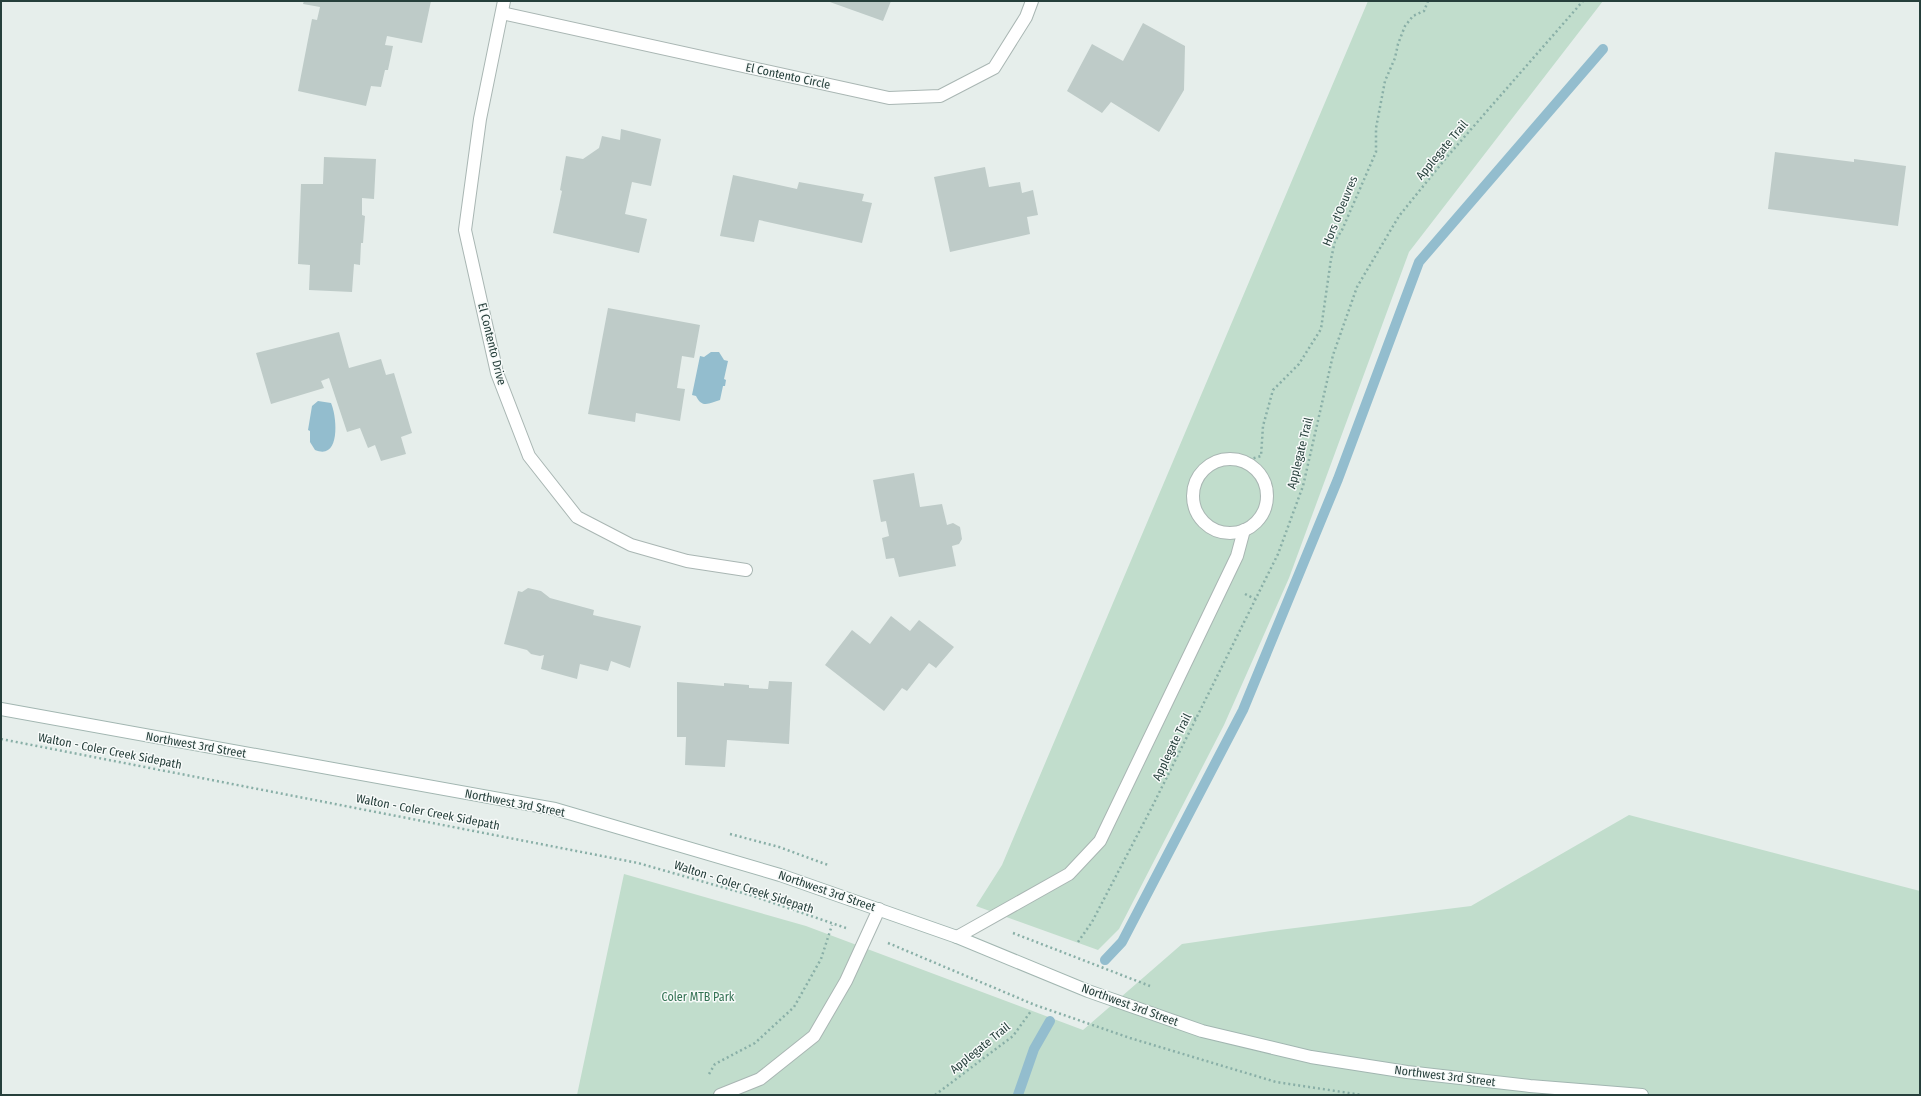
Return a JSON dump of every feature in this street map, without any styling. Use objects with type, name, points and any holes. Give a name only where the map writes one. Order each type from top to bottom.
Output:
[{"type":"street","name":"El Contento Circle","points":[[503,7],[889,98],[940,96],[994,68],[1026,17],[1032,1]]},
{"type":"street","name":"El Contento Drive","points":[[503,7],[480,119],[465,230],[497,373],[529,456],[577,517],[631,545],[687,561],[746,570]]},
{"type":"street","points":[[1232,459],[1244,461],[1255,468],[1263,478],[1267,490],[1267,502],[1263,514],[1255,524],[1244,530],[1233,533],[1221,532],[1210,527],[1198,513],[1193,496],[1195,485],[1200,474],[1219,460],[1232,459]]},
{"type":"street","points":[[957,937],[1069,874],[1100,841],[1237,556],[1244,530]]},
{"type":"street","name":"Northwest 3rd Street","points":[[1,709],[555,809],[780,874],[957,937],[1088,991],[1202,1031],[1311,1057],[1422,1074],[1530,1086],[1642,1095]]},
{"type":"street","points":[[720,1095],[760,1079],[814,1036],[846,981],[879,909]]},
{"type":"path","name":"Hors d'Oeuvres","points":[[1244,461],[1261,456],[1263,426],[1273,390],[1300,364],[1321,329],[1335,241],[1342,230],[1376,152],[1376,128],[1385,81],[1395,58],[1398,44],[1405,26],[1413,16],[1424,11],[1428,1]]},
{"type":"path","name":"Applegate Trail","points":[[1078,942],[1092,922],[1152,807],[1278,554],[1303,486],[1333,355],[1357,287],[1399,216],[1446,158],[1583,1]]},
{"type":"path","name":"Walton - Coler Creek Sidepath","points":[[1,739],[638,863],[753,896],[832,925],[845,928]]},
{"type":"path","points":[[705,1080],[715,1064],[754,1043],[794,1006],[822,959],[832,925]]},
{"type":"path","points":[[1008,931],[1151,986]]},
{"type":"path","name":"Applegate Trail","points":[[935,1095],[1013,1036],[1031,1011]]},
{"type":"green space","points":[[1368,1],[1603,1],[1409,252],[1289,578],[1224,725],[1119,929],[1098,950],[976,906],[1002,865]]},
{"type":"green space","name":"Coler MTB Park","points":[[1629,815],[1920,891],[1920,1095],[577,1095],[624,874],[806,926],[1083,1030],[1182,944],[1271,931],[1471,906]]},
{"type":"water","points":[[711,352],[719,352],[724,360],[728,361],[724,379],[726,380],[720,400],[704,404],[698,400],[696,396],[692,395],[700,356],[704,357]]},
{"type":"water","points":[[318,401],[331,403],[335,417],[335,436],[333,443],[329,449],[323,452],[315,450],[310,442],[310,431],[308,430],[312,406]]},
{"type":"building","points":[[304,1],[431,1],[422,43],[387,36],[385,45],[393,46],[388,70],[385,70],[381,87],[371,86],[366,106],[298,91],[312,19],[317,20],[320,7],[303,4]]},
{"type":"building","points":[[827,1],[891,1],[883,21]]},
{"type":"building","points":[[1143,23],[1185,46],[1184,90],[1159,132],[1111,102],[1102,113],[1067,91],[1092,44],[1123,61]]},
{"type":"building","points":[[621,129],[661,139],[651,186],[632,182],[625,214],[647,219],[639,253],[553,233],[562,191],[560,190],[566,156],[583,159],[599,148],[602,136],[620,140]]},
{"type":"building","points":[[1775,152],[1854,162],[1854,159],[1906,166],[1898,226],[1768,209]]},
{"type":"building","points":[[324,157],[376,159],[374,199],[362,198],[362,215],[365,216],[363,243],[361,243],[360,265],[354,264],[352,292],[309,290],[310,265],[298,264],[301,184],[323,184]]},
{"type":"building","points":[[985,167],[989,187],[1020,182],[1022,193],[1033,190],[1038,215],[1027,217],[1030,234],[950,252],[934,177]]},
{"type":"building","points":[[733,175],[797,189],[799,182],[864,194],[862,201],[872,203],[862,243],[759,220],[754,242],[720,236]]},
{"type":"building","points":[[608,308],[700,325],[694,358],[682,356],[677,388],[685,389],[680,421],[636,413],[635,422],[588,414]]},
{"type":"building","points":[[339,332],[349,368],[381,359],[386,375],[394,373],[412,433],[401,437],[406,454],[381,461],[375,445],[368,448],[360,428],[347,432],[329,378],[321,381],[324,388],[271,404],[256,353]]},
{"type":"building","points":[[914,473],[920,507],[942,504],[947,525],[953,523],[960,527],[962,539],[959,544],[952,546],[956,566],[899,577],[894,558],[886,559],[882,538],[889,536],[886,521],[881,522],[873,480]]},
{"type":"building","points":[[528,588],[541,591],[550,598],[594,610],[593,615],[641,626],[630,668],[611,661],[608,671],[580,664],[577,679],[541,669],[544,655],[540,656],[531,654],[527,650],[504,644],[518,591],[522,592]]},
{"type":"building","points":[[891,616],[910,631],[919,620],[954,647],[936,668],[929,663],[907,691],[902,688],[884,711],[825,665],[852,630],[870,644]]},
{"type":"building","points":[[769,681],[792,682],[789,744],[727,740],[725,767],[685,765],[686,737],[677,737],[677,682],[724,686],[724,683],[749,685],[749,688],[768,689]]},
{"type":"waterway","points":[[1105,960],[1122,942],[1243,710],[1338,479],[1419,262],[1603,49]]},
{"type":"waterway","points":[[1018,1095],[1034,1049],[1050,1021]]}]
